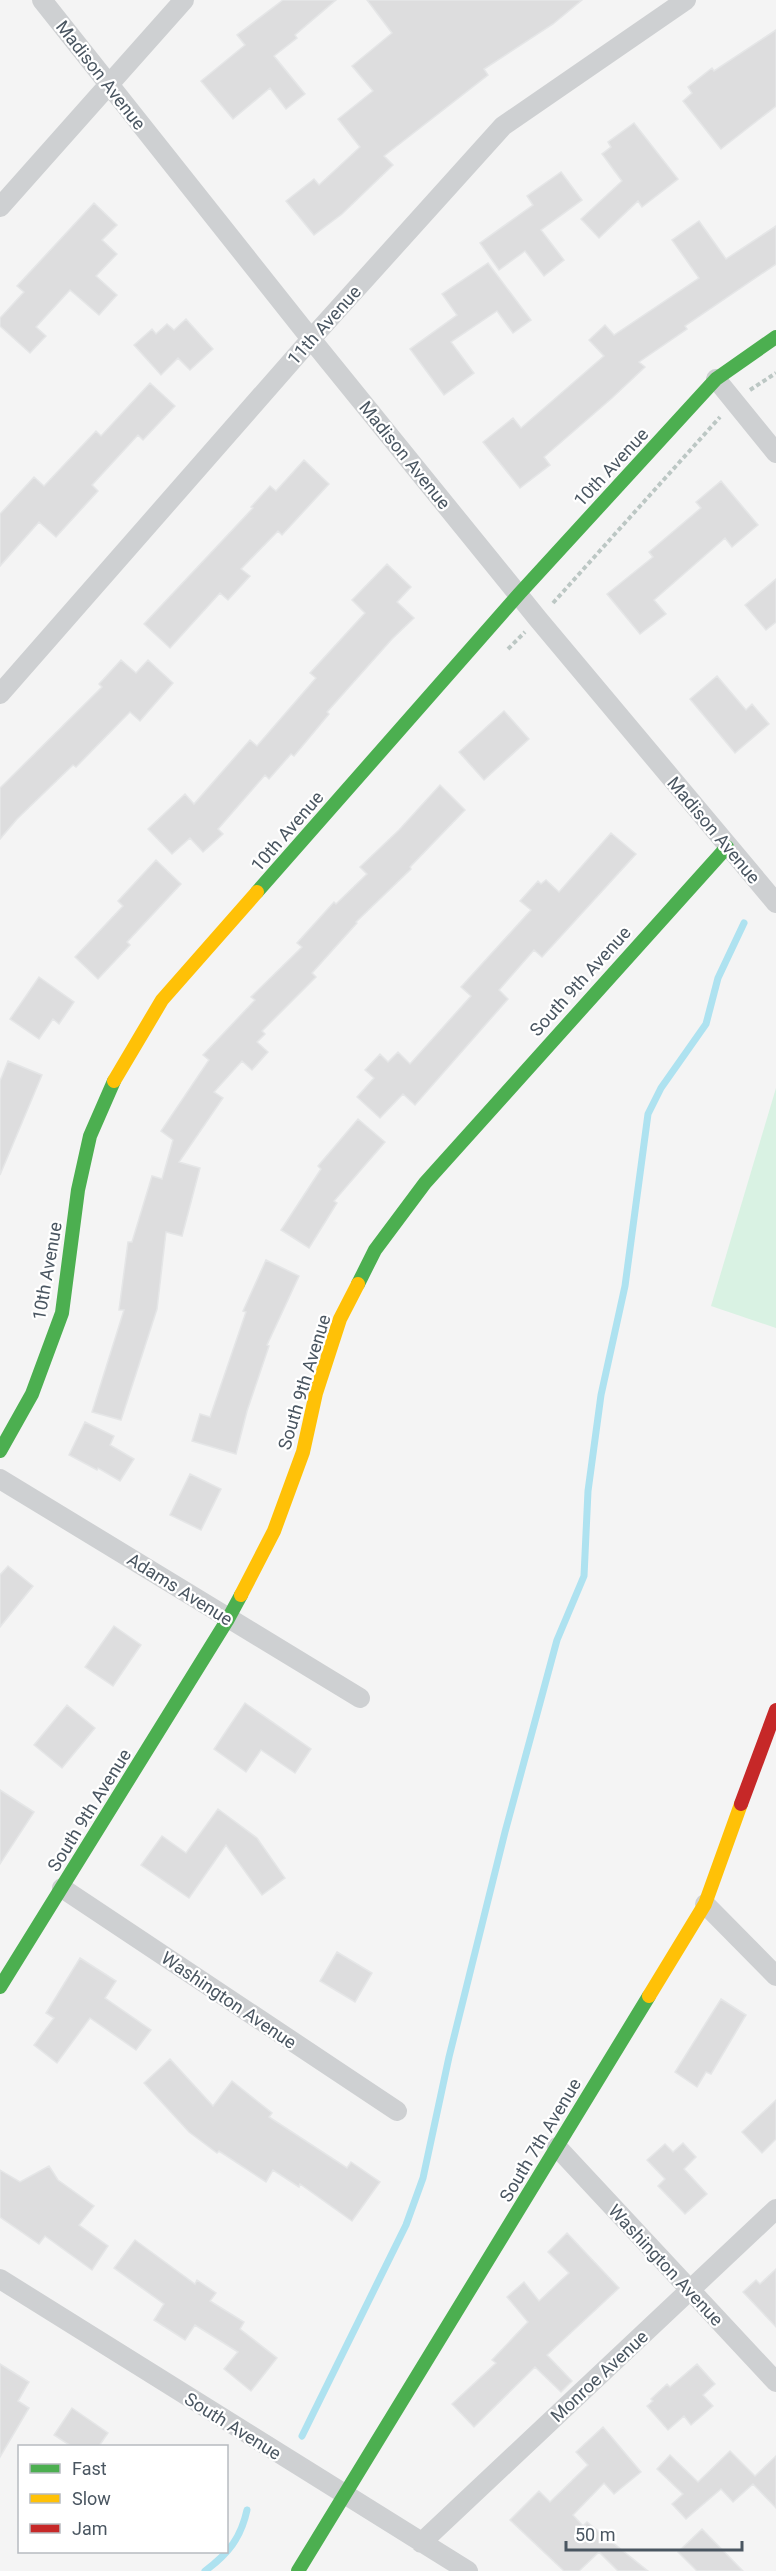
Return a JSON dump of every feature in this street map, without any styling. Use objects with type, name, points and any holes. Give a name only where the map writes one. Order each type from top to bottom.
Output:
[{"type":"street","name":"Madison Avenue","points":[[42,0],[311,339],[538,619],[776,903]]},
{"type":"street","points":[[0,207],[184,0]]},
{"type":"street","name":"11th Avenue","points":[[0,694],[311,339],[502,126],[686,0]]},
{"type":"street","name":"10th Avenue","points":[[0,1451],[32,1394],[62,1313],[78,1190],[90,1136],[118,1071],[162,1000],[519,594],[716,379],[776,337]]},
{"type":"street","points":[[716,379],[776,453]]},
{"type":"street","name":"South 9th Avenue","points":[[0,1988],[228,1619],[274,1531],[303,1452],[316,1393],[340,1319],[375,1250],[425,1183],[727,847]]},
{"type":"street","name":"Adams Avenue","points":[[0,1479],[360,1698]]},
{"type":"street","name":"South 7th Avenue","points":[[298,2571],[705,1904],[776,1710]]},
{"type":"street","name":"Washington Avenue","points":[[62,1888],[397,2111]]},
{"type":"street","points":[[705,1904],[776,1976]]},
{"type":"street","name":"Washington Avenue","points":[[557,2147],[776,2382]]},
{"type":"street","name":"Monroe Avenue","points":[[421,2543],[776,2209]]},
{"type":"street","name":"South Avenue","points":[[0,2279],[344,2496],[468,2571]]},
{"type":"path","points":[[508,649],[538,619],[734,401],[776,373]]},
{"type":"green space","points":[[776,1088],[776,1328],[711,1306]]},
{"type":"building","points":[[283,0],[336,0],[295,35],[297,38],[274,56],[305,94],[286,109],[270,88],[233,119],[201,81],[245,45],[237,35]]},
{"type":"building","points":[[367,0],[582,0],[553,24],[484,69],[488,75],[384,156],[393,165],[342,214],[314,235],[286,201],[314,179],[319,185],[360,147],[338,119],[373,91],[352,66],[392,33]]},
{"type":"building","points":[[776,30],[776,106],[721,149],[683,101],[692,93],[688,87],[712,68],[714,71]]},
{"type":"building","points":[[634,123],[678,179],[642,207],[638,201],[599,238],[581,219],[622,181],[602,154],[611,147],[608,142]]},
{"type":"building","points":[[561,172],[582,200],[541,230],[564,260],[544,276],[525,251],[499,270],[480,243],[533,205],[527,196]]},
{"type":"building","points":[[94,203],[117,225],[102,240],[117,254],[96,276],[117,295],[99,315],[70,290],[36,327],[46,336],[30,353],[0,326],[0,318],[24,292],[17,286]]},
{"type":"building","points":[[699,221],[726,259],[776,226],[776,264],[685,326],[687,329],[639,362],[645,367],[544,457],[550,465],[520,488],[483,442],[513,418],[521,428],[604,356],[589,340],[605,325],[614,335],[699,278],[672,240]]},
{"type":"building","points":[[488,263],[531,320],[513,333],[497,311],[451,342],[474,373],[444,395],[410,349],[457,315],[442,294]]},
{"type":"building","points":[[186,319],[213,349],[190,370],[178,358],[161,375],[134,345],[152,329],[156,334],[167,324],[174,330]]},
{"type":"building","points":[[150,383],[175,406],[143,440],[138,435],[92,485],[98,491],[56,537],[39,522],[0,566],[0,514],[34,477],[44,486],[96,431],[101,436]]},
{"type":"building","points":[[304,460],[329,484],[282,535],[278,531],[241,569],[250,576],[228,600],[220,593],[170,648],[144,624],[253,508],[251,507],[270,486],[276,491]]},
{"type":"building","points":[[721,481],[758,525],[732,547],[725,538],[654,600],[666,614],[640,634],[607,594],[653,557],[649,552],[701,508],[696,502]]},
{"type":"building","points":[[387,564],[411,587],[397,602],[414,618],[392,639],[327,712],[329,714],[294,756],[291,754],[269,779],[265,775],[218,829],[223,834],[203,852],[190,838],[172,854],[148,829],[185,794],[194,804],[250,740],[257,746],[316,678],[310,673],[365,613],[352,600]]},
{"type":"building","points":[[776,579],[776,622],[766,630],[745,605]]},
{"type":"building","points":[[121,660],[136,673],[148,660],[173,683],[140,721],[130,712],[76,767],[73,765],[17,819],[0,839],[0,788],[102,687],[99,684]]},
{"type":"building","points":[[717,676],[746,710],[752,704],[769,724],[735,753],[690,699]]},
{"type":"building","points":[[504,711],[529,739],[484,780],[459,752]]},
{"type":"building","points":[[440,785],[465,810],[410,867],[411,869],[356,922],[312,973],[316,977],[262,1031],[265,1034],[257,1042],[268,1052],[252,1070],[242,1061],[214,1092],[223,1098],[179,1162],[200,1168],[182,1236],[166,1232],[157,1309],[121,1420],[92,1412],[124,1310],[119,1310],[128,1242],[132,1242],[152,1176],[162,1179],[173,1140],[161,1131],[209,1060],[203,1055],[255,1000],[251,997],[302,947],[297,943],[334,902],[336,904],[367,874],[360,867],[399,830]]},
{"type":"building","points":[[611,833],[636,854],[542,957],[534,950],[499,990],[508,999],[415,1105],[403,1094],[380,1118],[357,1097],[374,1078],[365,1070],[380,1054],[388,1062],[398,1052],[410,1064],[471,996],[461,987],[531,910],[520,901],[538,881],[541,884],[546,880],[559,892]]},
{"type":"building","points":[[156,860],[181,884],[127,942],[130,945],[98,979],[75,957],[123,906],[118,901]]},
{"type":"building","points":[[39,977],[74,1002],[59,1024],[53,1019],[39,1039],[10,1019]]},
{"type":"building","points":[[8,1061],[42,1075],[0,1175],[0,1081]]},
{"type":"building","points":[[358,1119],[385,1142],[334,1201],[337,1203],[309,1248],[281,1230],[321,1169],[318,1166]]},
{"type":"building","points":[[266,1260],[299,1276],[267,1345],[269,1346],[247,1411],[236,1454],[192,1441],[200,1414],[210,1417],[246,1312],[243,1311]]},
{"type":"building","points":[[85,1422],[114,1436],[110,1445],[134,1459],[120,1481],[69,1455]]},
{"type":"building","points":[[190,1474],[221,1489],[201,1530],[170,1515]]},
{"type":"building","points":[[8,1566],[33,1586],[0,1627],[0,1575]]},
{"type":"building","points":[[114,1626],[141,1645],[113,1686],[85,1667]]},
{"type":"building","points":[[245,1703],[311,1749],[295,1773],[261,1750],[246,1772],[214,1749]]},
{"type":"building","points":[[67,1705],[95,1728],[62,1768],[34,1745]]},
{"type":"building","points":[[0,1790],[34,1812],[0,1864]]},
{"type":"building","points":[[218,1809],[257,1838],[285,1878],[262,1895],[226,1845],[189,1898],[141,1865],[162,1836],[186,1853]]},
{"type":"building","points":[[337,1952],[372,1973],[355,2002],[320,1981]]},
{"type":"building","points":[[80,1958],[116,1981],[105,1998],[151,2030],[136,2050],[90,2018],[57,2063],[34,2045],[54,2018],[46,2013]]},
{"type":"building","points":[[721,1999],[746,2015],[711,2074],[706,2072],[697,2087],[675,2072]]},
{"type":"building","points":[[170,2059],[213,2106],[232,2081],[272,2113],[269,2117],[347,2168],[351,2162],[380,2182],[352,2221],[300,2184],[299,2187],[273,2170],[266,2182],[219,2151],[217,2153],[189,2132],[144,2083]]},
{"type":"building","points":[[776,2100],[776,2139],[762,2153],[742,2132]]},
{"type":"building","points":[[683,2143],[696,2157],[684,2169],[707,2194],[685,2214],[658,2186],[665,2179],[647,2160],[665,2144],[673,2152]]},
{"type":"building","points":[[49,2166],[58,2180],[94,2206],[79,2225],[108,2246],[92,2270],[45,2236],[39,2244],[0,2217],[0,2170],[20,2182]]},
{"type":"building","points":[[567,2233],[619,2288],[547,2355],[572,2381],[561,2392],[535,2367],[474,2427],[452,2404],[496,2363],[492,2360],[528,2322],[507,2297],[524,2282],[539,2301],[569,2273],[548,2252]]},
{"type":"building","points":[[135,2240],[195,2284],[197,2280],[216,2293],[210,2301],[244,2322],[240,2329],[277,2358],[251,2391],[224,2369],[238,2352],[195,2325],[185,2340],[154,2320],[164,2304],[114,2268]]},
{"type":"building","points":[[776,2269],[776,2327],[743,2292],[756,2280],[760,2284]]},
{"type":"building","points":[[0,2364],[29,2382],[18,2401],[29,2408],[0,2457]]},
{"type":"building","points":[[697,2364],[715,2384],[703,2395],[713,2406],[691,2425],[684,2416],[668,2430],[647,2406],[667,2384],[670,2387]]},
{"type":"building","points":[[72,2408],[108,2433],[100,2445],[69,2445],[54,2435]]},
{"type":"building","points":[[603,2427],[641,2472],[614,2494],[604,2483],[573,2515],[583,2526],[587,2522],[648,2571],[618,2571],[599,2552],[579,2571],[564,2571],[510,2520],[539,2491],[550,2502],[588,2465],[576,2452]]},
{"type":"building","points":[[730,2451],[755,2476],[776,2456],[776,2508],[753,2484],[733,2502],[721,2489],[686,2519],[672,2504],[683,2494],[657,2469],[670,2455],[698,2482]]},
{"type":"building","points":[[702,2529],[743,2571],[697,2571],[678,2552]]},
{"type":"waterway","points":[[302,2436],[406,2225],[423,2178],[449,2057],[505,1832],[557,1640],[584,1576],[588,1491],[601,1395],[625,1286],[648,1114],[661,1088],[706,1024],[718,978],[744,923]]},
{"type":"waterway","points":[[228,2549],[241,2529],[247,2510]]},
{"type":"waterway","points":[[205,2571],[225,2553]]},
{"type":"traffic: fast","points":[[257,892],[519,594],[716,379],[776,337]]},
{"type":"traffic: fast","points":[[358,1284],[375,1250],[425,1183],[727,847]]},
{"type":"traffic: fast","points":[[0,1451],[32,1394],[62,1313],[78,1190],[90,1136],[114,1081]]},
{"type":"traffic: fast","points":[[0,1987],[241,1595]]},
{"type":"traffic: fast","points":[[298,2571],[649,1996]]},
{"type":"traffic: slow","points":[[114,1081],[162,1000],[257,892]]},
{"type":"traffic: slow","points":[[241,1595],[274,1531],[303,1452],[316,1393],[340,1319],[358,1284]]},
{"type":"traffic: slow","points":[[649,1996],[705,1904],[741,1804]]},
{"type":"traffic: jam","points":[[741,1804],[776,1710]]}]
